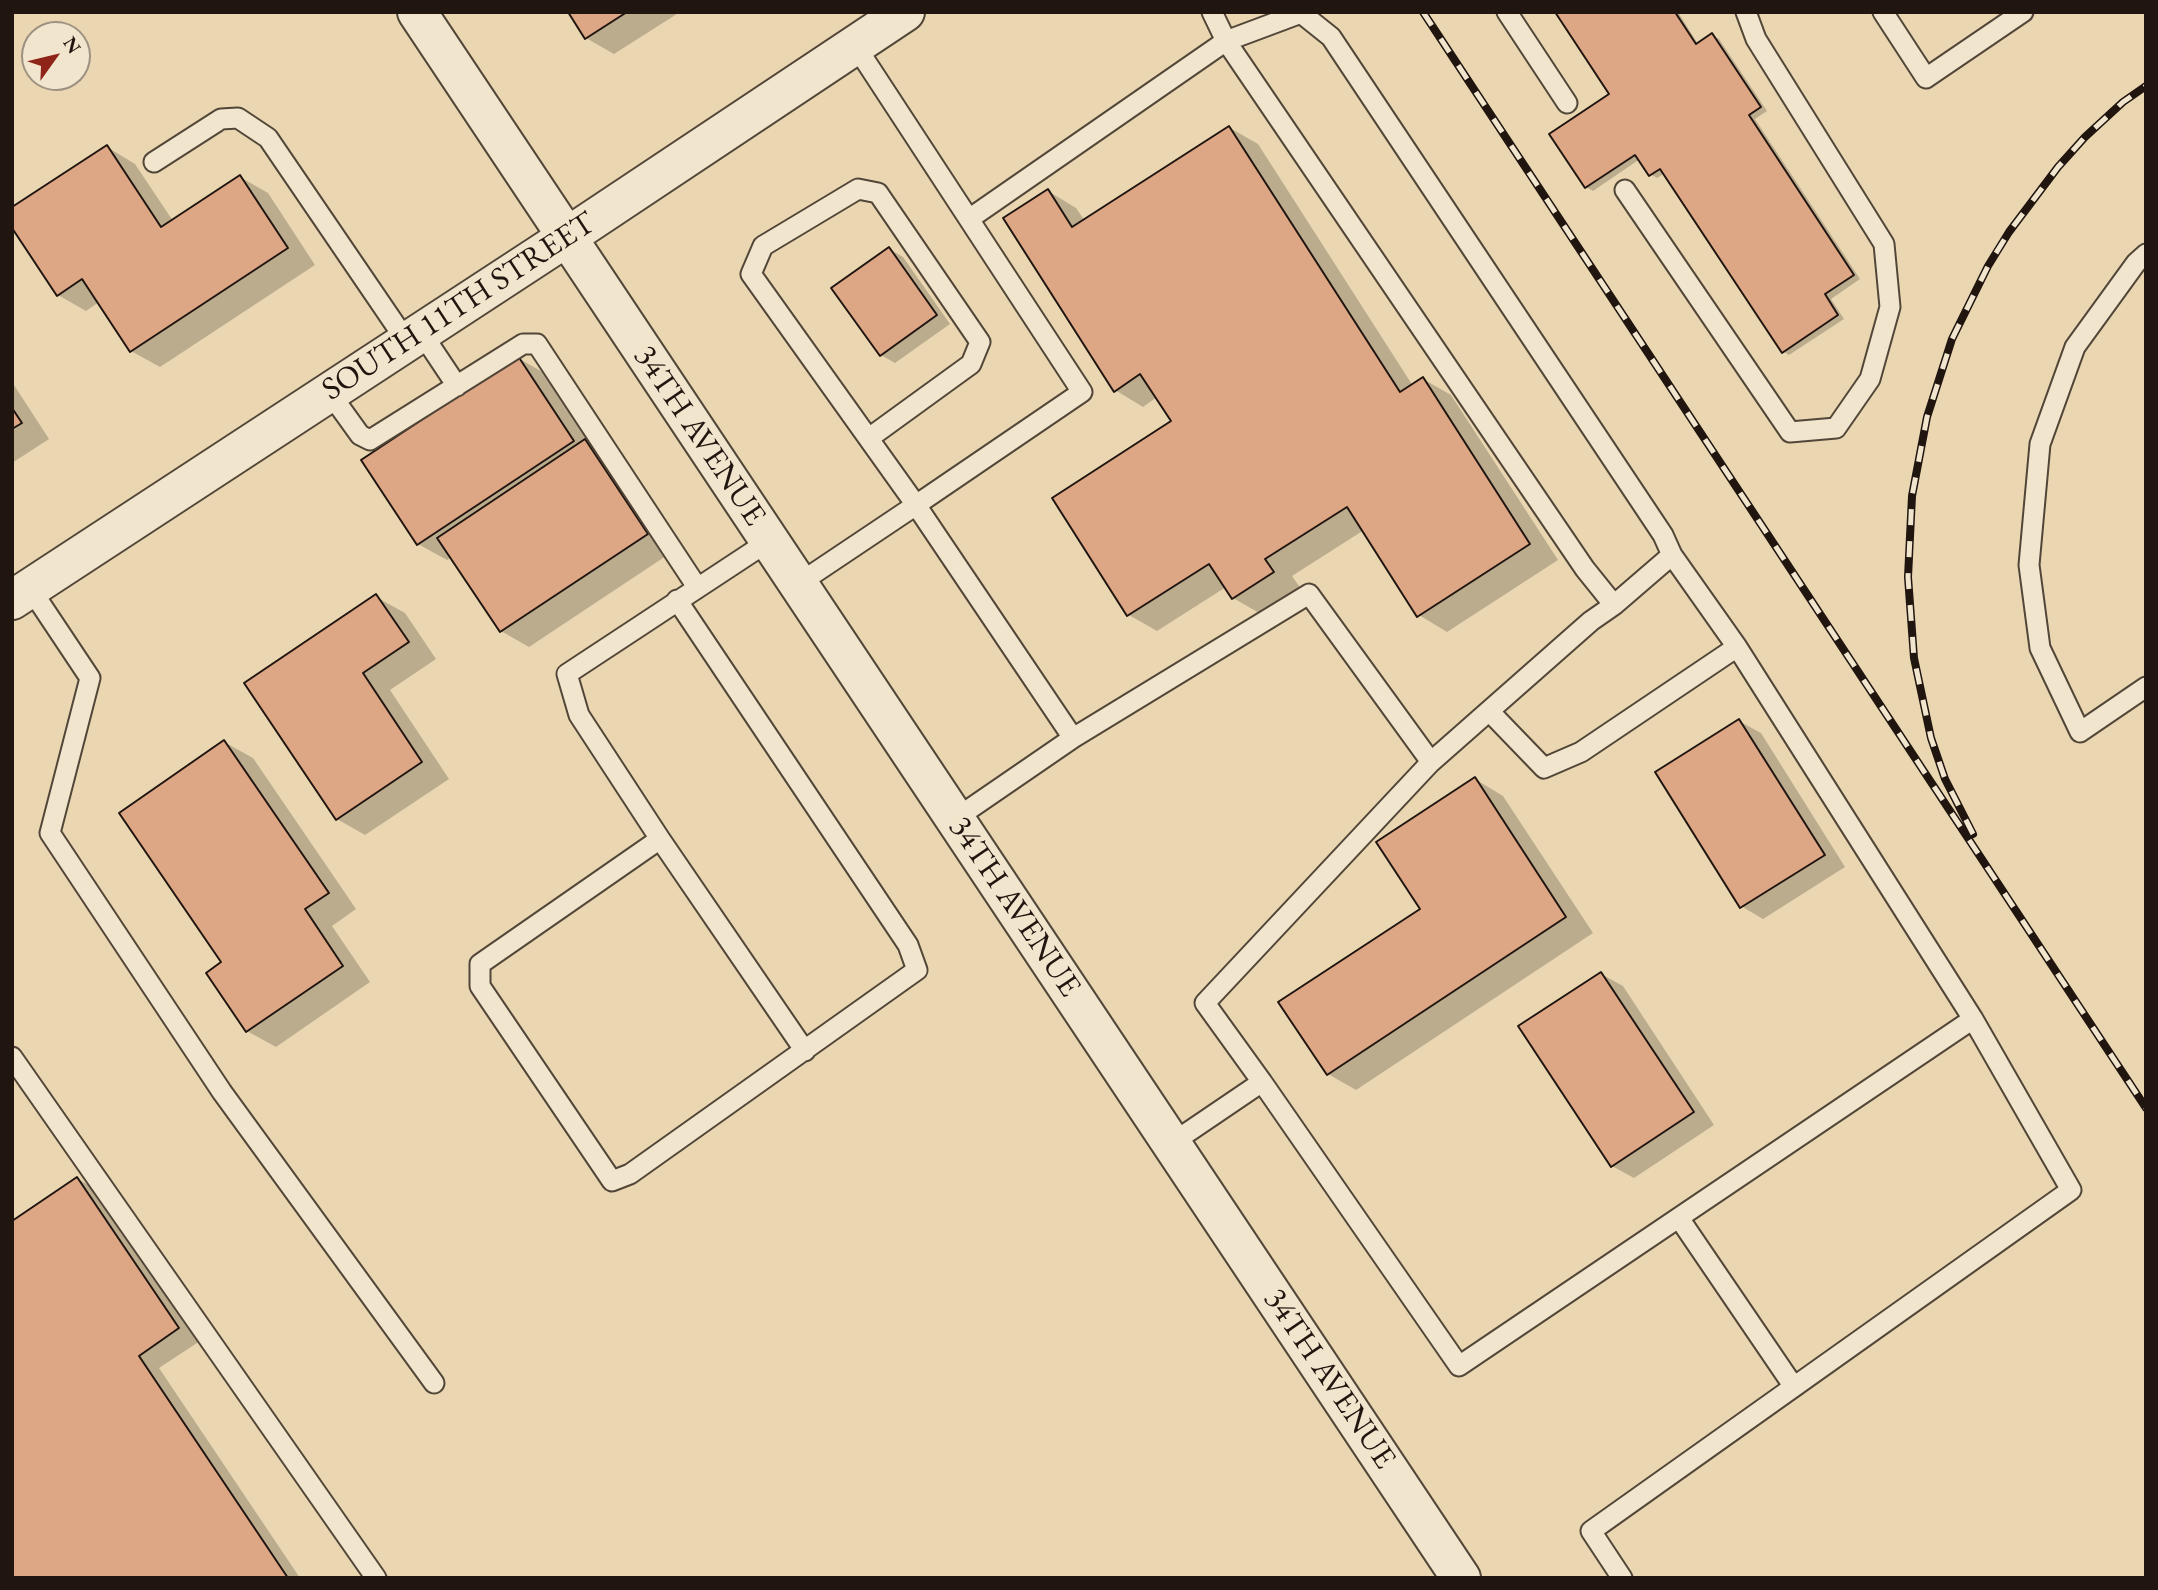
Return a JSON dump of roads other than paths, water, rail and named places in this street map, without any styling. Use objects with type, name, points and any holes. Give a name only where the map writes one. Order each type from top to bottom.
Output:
[{"type":"street","name":"34TH AVENUE","points":[[417,12],[1461,1578]]},
{"type":"street","name":"SOUTH 11TH STREET","points":[[21,594],[905,12]]},
{"type":"lane","points":[[1212,12],[1226,41],[1585,569],[1614,605]]},
{"type":"lane","points":[[1507,12],[1567,103]]},
{"type":"lane","points":[[1625,190],[1790,432],[1836,428],[1871,379],[1890,307],[1884,244],[1756,39],[1746,12]]},
{"type":"lane","points":[[1883,12],[1926,78],[2023,12]]},
{"type":"lane","points":[[969,219],[1226,41],[1301,13],[1331,37],[1663,535],[1672,555],[1737,647],[1973,1019],[2071,1190],[1591,1531],[1622,1578]]},
{"type":"lane","points":[[798,584],[1082,393],[855,45]]},
{"type":"lane","points":[[153,162],[221,119],[238,118],[268,138],[414,337],[457,386]]},
{"type":"lane","points":[[869,438],[971,364],[980,342],[878,193],[858,189],[764,246],[751,274],[916,505],[1073,738]]},
{"type":"lane","points":[[2146,254],[2136,263],[2075,347],[2040,444],[2029,565],[2040,648],[2080,732],[2146,687]]},
{"type":"lane","points":[[329,392],[360,435],[370,440],[523,344],[537,344],[697,587]]},
{"type":"lane","points":[[769,541],[567,674],[579,715],[805,1051]]},
{"type":"lane","points":[[1672,555],[1614,605],[1591,621],[1431,762],[1205,1003],[1459,1366],[1973,1019]]},
{"type":"lane","points":[[21,594],[90,678],[50,833],[222,1092],[434,1383]]},
{"type":"lane","points":[[955,819],[1073,738],[1310,594],[1431,762]]},
{"type":"lane","points":[[660,839],[480,964],[480,986],[612,1181],[630,1174],[917,970],[908,945],[677,600]]},
{"type":"lane","points":[[1489,711],[1544,768],[1581,752],[1737,647]]},
{"type":"lane","points":[[12,1058],[376,1578]]},
{"type":"lane","points":[[1172,1143],[1262,1082]]},
{"type":"lane","points":[[1679,1218],[1794,1387]]},
{"type":"railway","points":[[1423,12],[2146,1108]]},
{"type":"railway","points":[[1973,834],[1945,779],[1931,738],[1914,658],[1908,577],[1912,496],[1927,417],[1952,339],[1988,266],[2009,232],[2058,167],[2085,137],[2123,102],[2146,86]]}]
